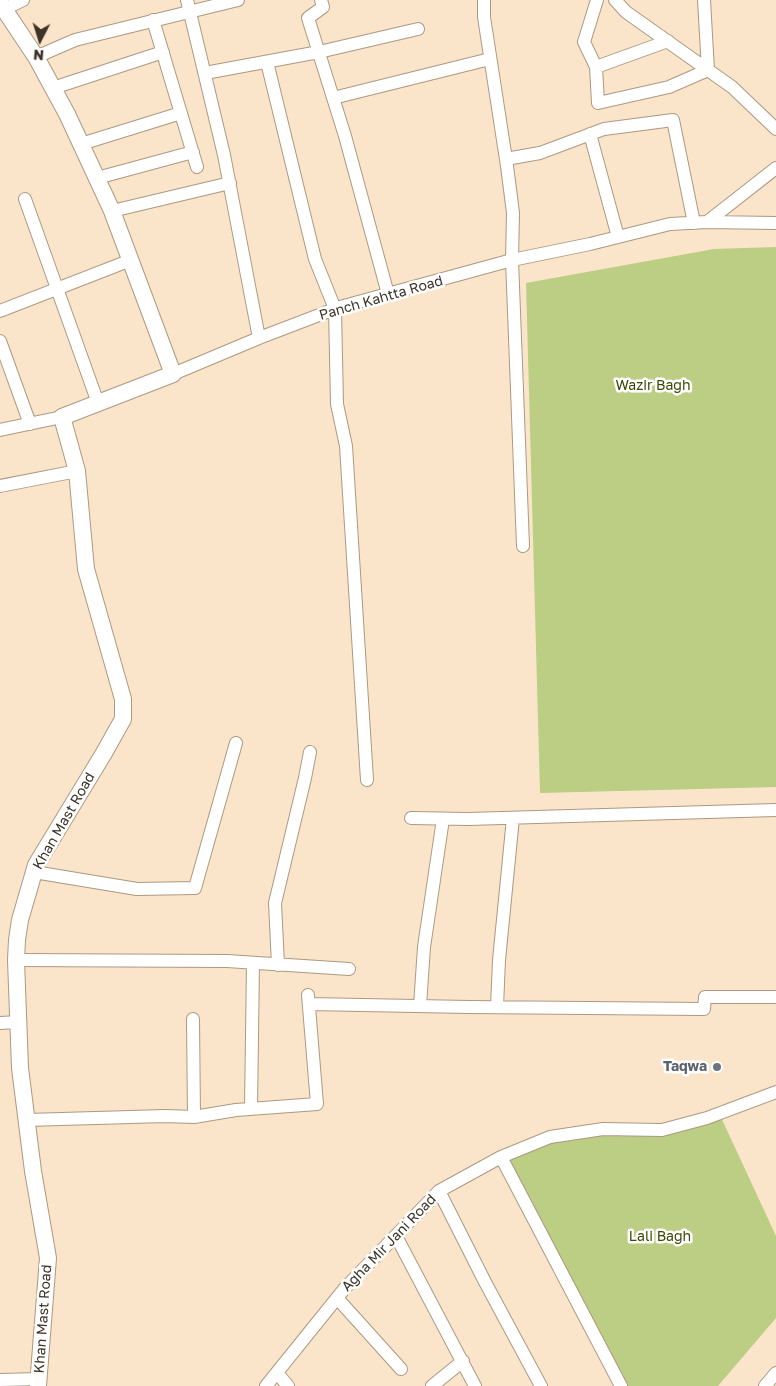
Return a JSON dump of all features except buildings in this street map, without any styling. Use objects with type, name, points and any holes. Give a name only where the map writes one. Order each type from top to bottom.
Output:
[{"type":"main road","points":[[1,8],[36,57],[67,114],[97,178],[131,260],[172,374]]},
{"type":"main road","name":"Panch Kahtta Road","points":[[62,417],[172,374]]},
{"type":"main road","name":"Khan Mast Road","points":[[38,1382],[48,1258],[33,1171],[20,1068],[17,940],[20,920],[36,865],[104,754],[122,719],[123,699],[86,570],[77,471],[62,417]]},
{"type":"street","points":[[1,8],[23,0]]},
{"type":"street","points":[[36,57],[75,40],[154,20],[188,6],[238,0]]},
{"type":"street","points":[[321,0],[323,7],[308,18],[345,136],[388,294]]},
{"type":"street","points":[[484,0],[484,17],[513,213],[512,260],[523,546]]},
{"type":"street","points":[[597,0],[584,42],[596,67],[598,103],[668,87],[708,70]]},
{"type":"street","points":[[615,0],[626,12],[732,86],[776,129]]},
{"type":"street","points":[[704,0],[708,70]]},
{"type":"street","points":[[188,6],[230,182],[259,338]]},
{"type":"street","points":[[154,20],[197,167]]},
{"type":"street","points":[[204,73],[318,52],[418,28]]},
{"type":"street","points":[[596,67],[668,42]]},
{"type":"street","points":[[53,88],[163,52]]},
{"type":"street","points":[[333,98],[490,59]]},
{"type":"street","points":[[267,62],[315,259],[335,309],[337,404],[346,446],[366,780]]},
{"type":"street","points":[[81,144],[181,113]]},
{"type":"street","points":[[506,159],[540,153],[604,129],[673,120],[700,222],[776,168]]},
{"type":"street","points":[[590,134],[618,237]]},
{"type":"street","points":[[97,178],[193,152]]},
{"type":"street","points":[[112,211],[230,182]]},
{"type":"street","points":[[25,199],[98,403]]},
{"type":"street","name":"Panch Kahtta Road","points":[[172,374],[335,309],[512,260],[670,224],[700,222],[776,223]]},
{"type":"street","points":[[0,311],[131,260]]},
{"type":"street","points":[[0,340],[30,424]]},
{"type":"street","name":"Panch Kahtta Road","points":[[0,430],[62,417]]},
{"type":"street","points":[[0,486],[77,471]]},
{"type":"street","points":[[34,872],[137,889],[195,888],[236,743]]},
{"type":"street","points":[[278,965],[275,903],[310,752]]},
{"type":"street","points":[[411,818],[513,818],[776,810]]},
{"type":"street","points":[[497,1007],[499,960],[513,818]]},
{"type":"street","points":[[420,1006],[424,947],[443,819]]},
{"type":"street","points":[[16,960],[226,961],[349,969]]},
{"type":"street","points":[[251,1109],[253,963]]},
{"type":"street","points":[[27,1120],[164,1116],[194,1117],[251,1109],[317,1104],[309,999],[420,1006],[704,1009],[705,997],[776,997]]},
{"type":"street","points":[[193,1019],[194,1117]]},
{"type":"street","points":[[0,1023],[19,1022]]},
{"type":"street","name":"Agha Mir Jani Road","points":[[266,1386],[345,1288],[439,1191],[501,1157],[550,1136],[603,1129],[662,1130],[707,1118],[776,1092]]},
{"type":"street","points":[[501,1157],[621,1386]]},
{"type":"street","points":[[439,1191],[541,1386]]},
{"type":"street","points":[[396,1236],[475,1386]]},
{"type":"street","points":[[337,1298],[401,1369]]},
{"type":"street","points":[[432,1386],[463,1361]]},
{"type":"street","points":[[277,1373],[288,1386]]},
{"type":"street","points":[[765,1386],[776,1373]]},
{"type":"street","points":[[0,1380],[38,1382]]},
{"type":"green space","name":"Wazir Bagh","points":[[776,247],[776,787],[540,793],[526,283],[714,249]]},
{"type":"green space","name":"Lali Bagh","points":[[719,1113],[776,1236],[776,1318],[718,1386],[618,1386],[501,1157],[550,1137],[662,1130]]},
{"type":"place","name":"Taqwa","points":[[717,1067]]}]
